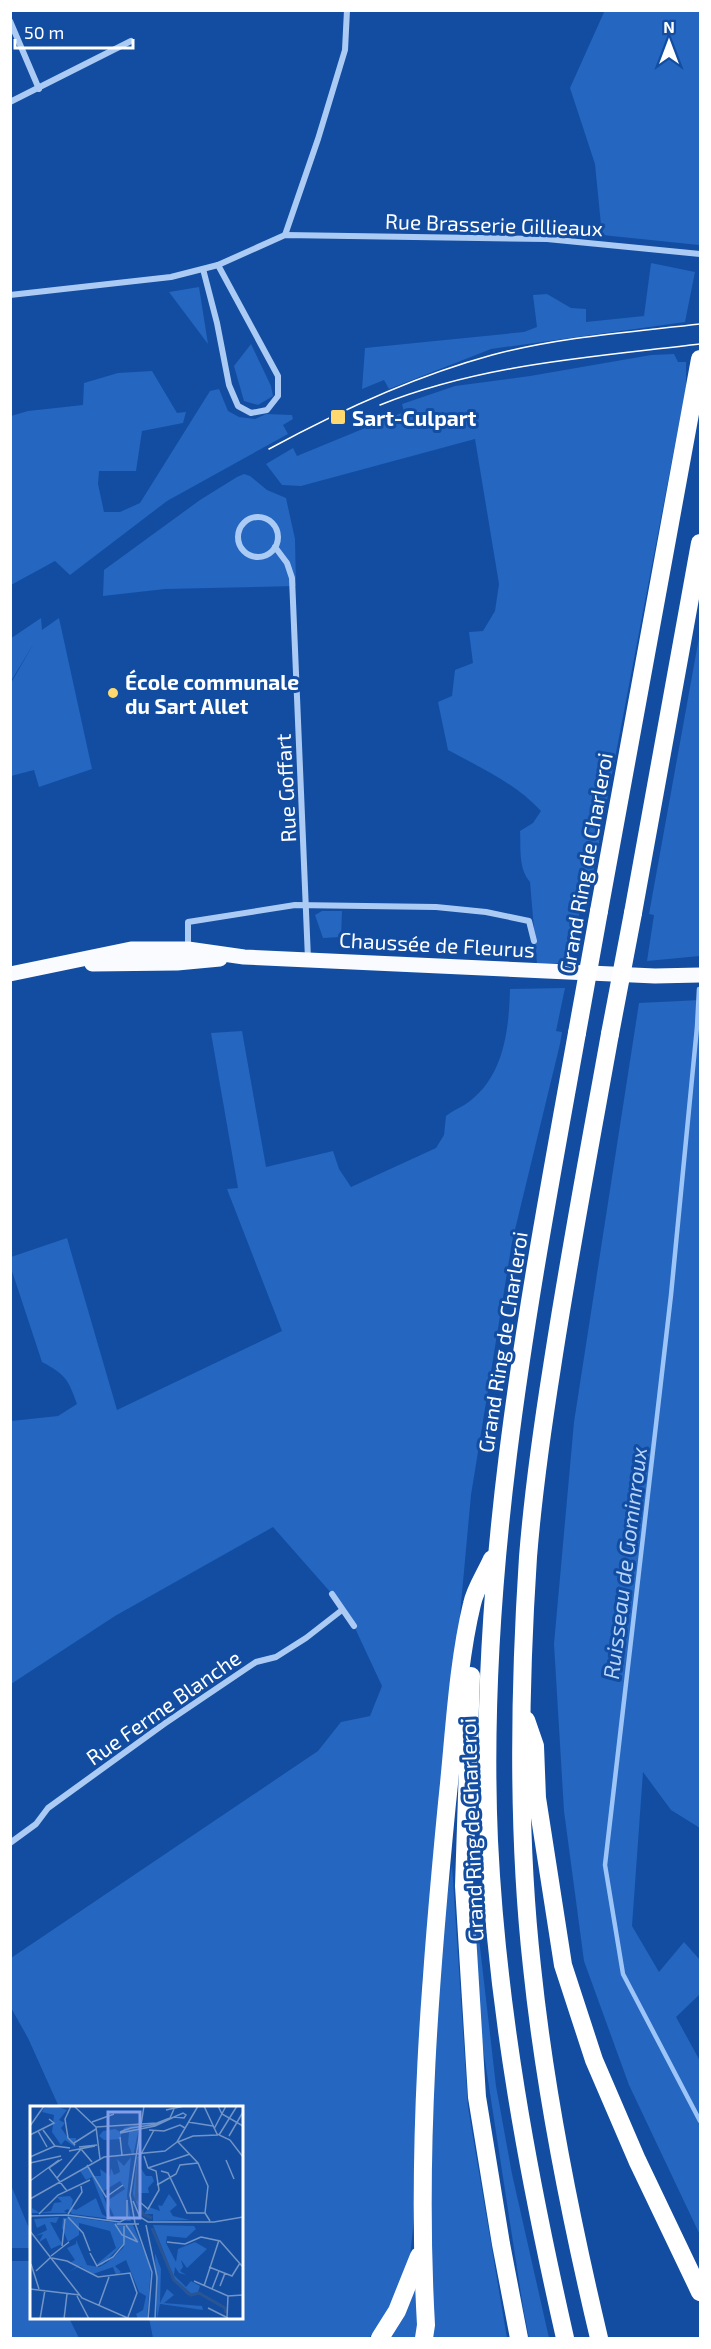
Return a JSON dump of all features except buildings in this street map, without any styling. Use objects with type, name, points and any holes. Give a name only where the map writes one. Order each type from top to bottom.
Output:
[{"type":"highway","name":"Grand Ring de Charleroi","points":[[565,2338],[540,2229],[516,2103],[500,1970],[489,1841],[488,1735],[497,1549],[509,1433],[526,1315],[700,360]]},
{"type":"highway","points":[[599,2338],[571,2221],[549,2099],[532,1966],[522,1840],[521,1706],[528,1555],[541,1440],[561,1311],[700,543]]},
{"type":"highway","points":[[424,2338],[426,2325],[422,2248],[426,2044],[431,1961],[460,1680],[472,1603],[497,1549]]},
{"type":"highway","points":[[472,1603],[464,1886],[469,1977],[477,2097],[519,2338]]},
{"type":"highway","points":[[521,1706],[535,1746],[537,1798],[563,1965],[603,2080],[637,2160],[700,2292]]},
{"type":"highway","points":[[380,2338],[397,2311],[422,2248]]},
{"type":"main road","name":"Chaussée de Fleurus","points":[[10,974],[131,949],[188,949],[244,957],[656,976],[700,975]]},
{"type":"main road","name":"Chaussée de Fleurus","points":[[64,963],[177,963],[244,957]]},
{"type":"street","points":[[10,295],[171,277],[218,265],[285,235],[345,50],[346,11]]},
{"type":"street","points":[[10,21],[39,89]]},
{"type":"street","points":[[10,102],[131,41]]},
{"type":"street","name":"Rue Brasserie Gillieaux","points":[[285,235],[547,239],[700,254]]},
{"type":"street","points":[[203,269],[217,322],[229,385],[238,406],[251,413],[267,410],[278,396],[278,376],[218,265]]},
{"type":"street","name":"Rue Goffart","points":[[255,518],[267,520],[276,529],[275,548],[265,555],[252,556],[242,548],[239,542],[240,529],[255,518]]},
{"type":"street","name":"Rue Goffart","points":[[275,548],[286,563],[292,578],[308,960]]},
{"type":"street","points":[[188,949],[188,922],[295,905],[307,907],[321,904],[396,905],[486,912],[529,921],[534,941]]},
{"type":"street","points":[[332,1594],[354,1626]]},
{"type":"street","name":"Rue Ferme Blanche","points":[[10,1843],[36,1824],[48,1808],[164,1724],[256,1662],[276,1656],[306,1638],[342,1610]]},
{"type":"shaded area","points":[[605,10],[700,11],[699,245],[602,235],[595,164],[570,88]]},
{"type":"shaded area","points":[[651,263],[695,272],[685,322],[491,349],[389,389],[384,380],[362,389],[365,348],[524,332],[537,327],[533,295],[547,294],[571,308],[586,309],[586,322],[644,316]]},
{"type":"shaded area","points":[[199,287],[208,344],[169,292]]},
{"type":"shaded area","points":[[251,344],[271,386],[273,396],[258,405],[244,401],[234,366]]},
{"type":"shaded area","points":[[674,354],[678,362],[686,362],[686,387],[586,910],[580,910],[569,963],[537,964],[530,882],[522,864],[520,831],[533,823],[541,811],[509,784],[448,750],[438,702],[452,696],[455,670],[473,663],[469,632],[483,631],[495,611],[499,584],[475,439],[301,486],[282,485],[266,464],[293,448],[297,456],[404,412],[402,404],[455,386],[530,376],[651,355]]},
{"type":"shaded area","points":[[152,371],[177,413],[186,412],[183,423],[142,431],[136,471],[99,471],[98,484],[104,512],[120,512],[140,503],[210,391],[219,389],[228,411],[239,417],[255,419],[266,414],[292,415],[293,419],[283,425],[288,434],[167,501],[70,575],[55,561],[11,585],[11,416],[28,411],[83,405],[84,383],[118,373]]},
{"type":"shaded area","points":[[244,474],[267,490],[286,498],[295,539],[296,586],[165,589],[103,596],[104,570],[200,500]]},
{"type":"shaded area","points":[[41,618],[42,630],[59,618],[92,769],[39,787],[34,770],[11,776],[11,683],[34,643],[11,681],[10,639]]},
{"type":"shaded area","points":[[700,632],[700,956],[647,961],[654,915],[649,914]]},
{"type":"shaded area","points":[[322,911],[342,911],[341,937],[323,938],[315,915]]},
{"type":"shaded area","points":[[565,988],[556,1031],[562,1032],[512,1242],[471,1495],[447,1756],[422,1981],[417,2190],[409,2266],[388,2312],[369,2338],[153,2338],[149,2319],[243,2319],[243,2106],[59,2106],[28,2038],[10,2006],[11,1958],[318,1751],[341,1722],[370,1716],[382,1686],[354,1626],[332,1594],[273,1527],[115,1616],[11,1684],[11,1421],[58,1416],[77,1404],[65,1378],[42,1362],[11,1268],[11,1257],[67,1238],[117,1410],[282,1331],[227,1189],[238,1188],[211,1033],[242,1031],[266,1167],[333,1151],[339,1169],[351,1187],[436,1148],[444,1135],[446,1116],[467,1103],[481,1090],[497,1065],[506,1035],[510,989]]},
{"type":"shaded area","points":[[700,1000],[700,1828],[671,1810],[643,1772],[632,1926],[659,1972],[684,1942],[700,1960],[700,1994],[676,2017],[700,2061],[700,2235],[629,2085],[584,1961],[564,1811],[554,1644],[574,1422],[639,1003]]},
{"type":"shaded area","points":[[452,1865],[468,2107],[507,2338],[427,2338],[433,2034],[441,1937]]},
{"type":"shaded area","points":[[473,1886],[496,2086],[512,2174],[549,2338],[529,2338],[523,2307],[481,2035]]},
{"type":"shaded area","points":[[11,2185],[30,2231],[30,2248],[11,2248]]},
{"type":"shaded area","points":[[10,2261],[30,2261],[30,2319],[70,2319],[79,2338],[11,2338]]},
{"type":"shaded area","points":[[421,2281],[416,2338],[380,2338],[410,2293]]},
{"type":"waterway","name":"Ruisseau de Gominroux","points":[[699,989],[671,1295],[605,1865],[623,1974],[700,2121]]},
{"type":"tram line","points":[[269,449],[323,421],[406,384],[492,355],[570,339],[700,324]]},
{"type":"tram line","points":[[380,405],[419,391],[498,371],[579,358],[700,344]]},
{"type":"place","name":"Sart-Culpart","points":[[338,417]]},
{"type":"place","name":"École communale du Sart Allet","points":[[113,693]]}]
